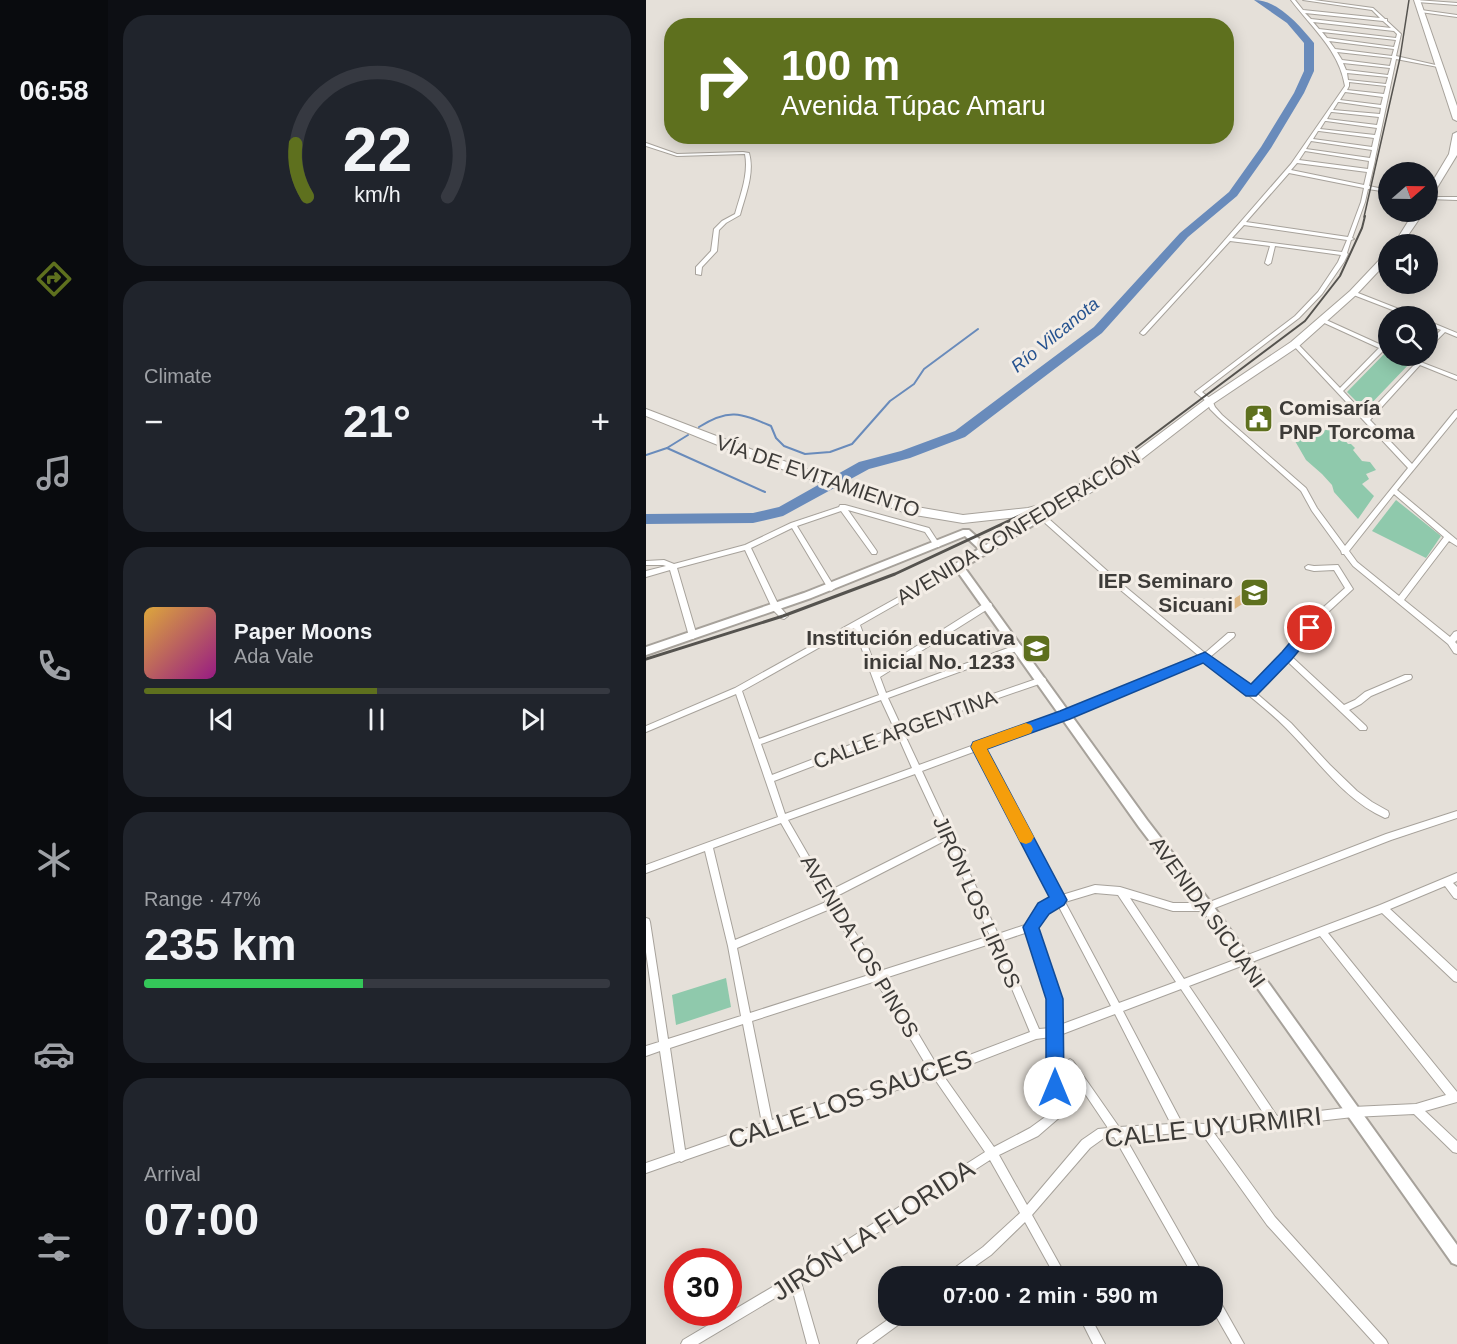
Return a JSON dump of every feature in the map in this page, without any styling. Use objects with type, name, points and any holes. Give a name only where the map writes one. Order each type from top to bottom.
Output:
[{"type":"highway","points":[[1417,0],[1456,119]]},
{"type":"highway","points":[[1438,180],[1453,154],[1456,134]]},
{"type":"highway","name":"AVENIDA CONFEDERACIÓN","points":[[1066,502],[1121,469],[1210,401],[1295,344],[1353,293],[1378,267]]},
{"type":"highway","name":"VÍA DE EVITAMIENTO","points":[[646,412],[799,472],[909,510],[963,519],[1038,513],[1066,502]]},
{"type":"street","points":[[1142,333],[1229,239],[1296,161],[1345,91],[1347,81],[1333,50],[1293,0]]},
{"type":"street","points":[[1305,0],[1373,9],[1399,34],[1366,186],[1342,262],[1320,292],[1297,317],[1198,392],[1210,401],[1212,408],[1304,490],[1314,509],[1355,564],[1451,642],[1456,651]]},
{"type":"street","points":[[1417,0],[1456,4]]},
{"type":"street","points":[[1301,11],[1386,20]]},
{"type":"street","points":[[1421,11],[1456,16]]},
{"type":"street","points":[[1309,20],[1395,30]]},
{"type":"street","points":[[1318,30],[1398,39]]},
{"type":"street","points":[[1325,39],[1396,48]]},
{"type":"street","points":[[1333,50],[1394,57],[1438,66]]},
{"type":"street","points":[[1339,61],[1392,67]]},
{"type":"street","points":[[1344,71],[1390,76]]},
{"type":"street","points":[[1347,81],[1388,86]]},
{"type":"street","points":[[1345,91],[1386,96]]},
{"type":"street","points":[[1339,101],[1384,107]]},
{"type":"street","points":[[1332,111],[1382,117]]},
{"type":"street","points":[[1326,120],[1380,127]]},
{"type":"street","points":[[1319,130],[1377,137]]},
{"type":"street","points":[[1311,140],[1375,148]]},
{"type":"street","points":[[646,144],[677,154],[747,153],[750,158],[746,187],[738,215],[724,222],[716,230],[714,251],[699,267],[699,274]]},
{"type":"street","points":[[1304,150],[1373,160]]},
{"type":"street","points":[[1296,161],[1370,171]]},
{"type":"street","points":[[1287,171],[1378,189]]},
{"type":"street","points":[[1438,198],[1456,199]]},
{"type":"street","points":[[1242,223],[1351,239]]},
{"type":"street","points":[[1229,239],[1345,254]]},
{"type":"street","points":[[1268,262],[1273,244]]},
{"type":"street","points":[[1300,259],[1302,248]]},
{"type":"street","points":[[1353,293],[1386,306]]},
{"type":"street","points":[[1322,320],[1378,345]]},
{"type":"street","points":[[1438,327],[1456,335]]},
{"type":"street","points":[[1438,336],[1444,330]]},
{"type":"street","points":[[1295,344],[1411,466]]},
{"type":"street","points":[[1340,390],[1378,356]]},
{"type":"street","points":[[1367,419],[1416,366]]},
{"type":"street","points":[[1426,366],[1456,378]]},
{"type":"street","points":[[1344,552],[1456,412]]},
{"type":"street","points":[[1394,491],[1456,544]]},
{"type":"street","points":[[842,507],[874,552]]},
{"type":"street","points":[[646,574],[747,547],[793,525],[842,507],[853,507],[874,516],[927,530],[937,544]]},
{"type":"street","points":[[1038,513],[1205,657],[1251,692],[1293,730],[1314,755],[1353,791],[1371,807],[1385,814]]},
{"type":"street","name":"AVENIDA CONFEDERACIÓN","points":[[646,729],[738,690],[958,566],[1038,513]]},
{"type":"street","points":[[963,519],[966,532],[986,549]]},
{"type":"street","points":[[793,525],[831,588]]},
{"type":"street","points":[[646,651],[831,588],[966,532]]},
{"type":"street","points":[[1400,600],[1448,537]]},
{"type":"street","points":[[747,547],[776,608],[784,616]]},
{"type":"street","points":[[646,563],[664,562],[673,567],[693,636]]},
{"type":"street","name":"AVENIDA SICUANI","points":[[958,566],[1019,646],[1065,715],[1169,860],[1207,908],[1456,1258]]},
{"type":"street","points":[[1251,692],[1287,656],[1321,614],[1349,589],[1336,567],[1314,569],[1308,567]]},
{"type":"street","points":[[875,676],[988,605]]},
{"type":"street","name":"JIRÓN LOS LIRIOS","points":[[856,624],[883,696],[996,939],[1036,1034]]},
{"type":"street","points":[[1451,642],[1456,634]]},
{"type":"street","points":[[646,869],[1065,715],[1205,657],[1231,635]]},
{"type":"street","points":[[756,742],[1019,646]]},
{"type":"street","points":[[1287,656],[1363,728]]},
{"type":"street","points":[[1342,709],[1358,702],[1368,694],[1408,677]]},
{"type":"street","name":"CALLE ARGENTINA","points":[[769,779],[898,730],[1042,680]]},
{"type":"street","name":"AVENIDA LOS PINOS","points":[[738,690],[783,819],[936,1073],[992,1153],[1055,1266]]},
{"type":"street","points":[[978,747],[1118,1006],[1179,1128]]},
{"type":"street","points":[[646,1051],[1031,927],[1043,908],[1059,900],[1095,889],[1120,891],[1173,906],[1207,908],[1389,837],[1456,814]]},
{"type":"street","points":[[732,946],[830,900],[948,835]]},
{"type":"street","points":[[708,846],[732,946],[768,1126]]},
{"type":"street","points":[[1452,879],[1456,895]]},
{"type":"street","name":"CALLE LOS SAUCES","points":[[646,1168],[768,1126],[936,1073],[1036,1034],[1055,1032],[1118,1006],[1321,932],[1452,879]]},
{"type":"street","points":[[1120,891],[1275,1121]]},
{"type":"street","points":[[1383,908],[1456,978]]},
{"type":"street","points":[[646,922],[681,1157]]},
{"type":"street","points":[[1031,927],[1055,999],[1055,1032]]},
{"type":"street","points":[[1321,932],[1455,1097]]},
{"type":"street","name":"JIRÓN LA FLORIDA","points":[[687,1344],[795,1280],[992,1153],[1034,1132],[1057,1114],[1055,1032]]},
{"type":"street","points":[[1070,1064],[1116,1131],[1193,1266]]},
{"type":"street","name":"CALLE UYURMIRI","points":[[967,1266],[987,1251],[1026,1214],[1086,1144],[1102,1133],[1179,1128],[1205,1129],[1353,1112],[1416,1109],[1455,1097]]},
{"type":"street","points":[[1416,1109],[1456,1148]]},
{"type":"street","points":[[1205,1129],[1271,1221],[1382,1344]]},
{"type":"street","points":[[795,1280],[813,1344]]},
{"type":"street","points":[[1223,1318],[1238,1344]]},
{"type":"street","points":[[863,1344],[887,1326]]},
{"type":"street","points":[[1089,1326],[1099,1344]]},
{"type":"green space","points":[[1378,360],[1378,366],[1407,366],[1365,410],[1347,392]]},
{"type":"green space","points":[[1334,427],[1348,444],[1355,448],[1353,450],[1362,461],[1370,462],[1376,470],[1366,474],[1369,479],[1362,484],[1374,496],[1358,519],[1334,492],[1332,485],[1306,460],[1295,441]]},
{"type":"green space","points":[[1396,500],[1441,536],[1426,558],[1372,531]]},
{"type":"green space","points":[[726,978],[731,1007],[676,1025],[672,995]]},
{"type":"building","points":[[1243,593],[1250,599],[1233,610],[1226,604]]},
{"type":"waterway","name":"Río Vilcanota","points":[[646,519],[753,518],[783,511],[864,465],[905,455],[960,434],[1098,330],[1184,235],[1233,194],[1266,148],[1299,93],[1309,71],[1309,43],[1290,21],[1258,0]]},
{"type":"waterway","points":[[699,427],[719,417],[743,416],[771,426],[776,438],[784,446],[805,454],[830,452],[852,444],[890,401],[914,384],[924,369],[978,329]]},
{"type":"waterway","points":[[667,448],[688,435]]},
{"type":"waterway","points":[[646,455],[667,448]]},
{"type":"waterway","points":[[667,448],[765,492]]},
{"type":"railway","points":[[1364,217],[1400,58],[1409,0]]},
{"type":"railway","points":[[1054,499],[1113,465],[1305,321],[1340,276],[1362,228],[1365,216]]},
{"type":"railway","points":[[646,659],[783,616],[895,574],[1058,498]]},
{"type":"slow traffic","points":[[1026,729],[978,747],[1026,837]]},
{"type":"place","name":"Comisaría PNP Torcoma","points":[[1258,419]]},
{"type":"place","name":"IEP Seminaro Sicuani","points":[[1254,592]]},
{"type":"place","name":"Institución educativa inicial No. 1233","points":[[1036,649]]},
{"type":"route","points":[[1055,1088],[1055,999],[1031,927],[1043,908],[1059,900],[978,747],[1065,715],[1205,657],[1251,692],[1287,656],[1310,628]]}]
